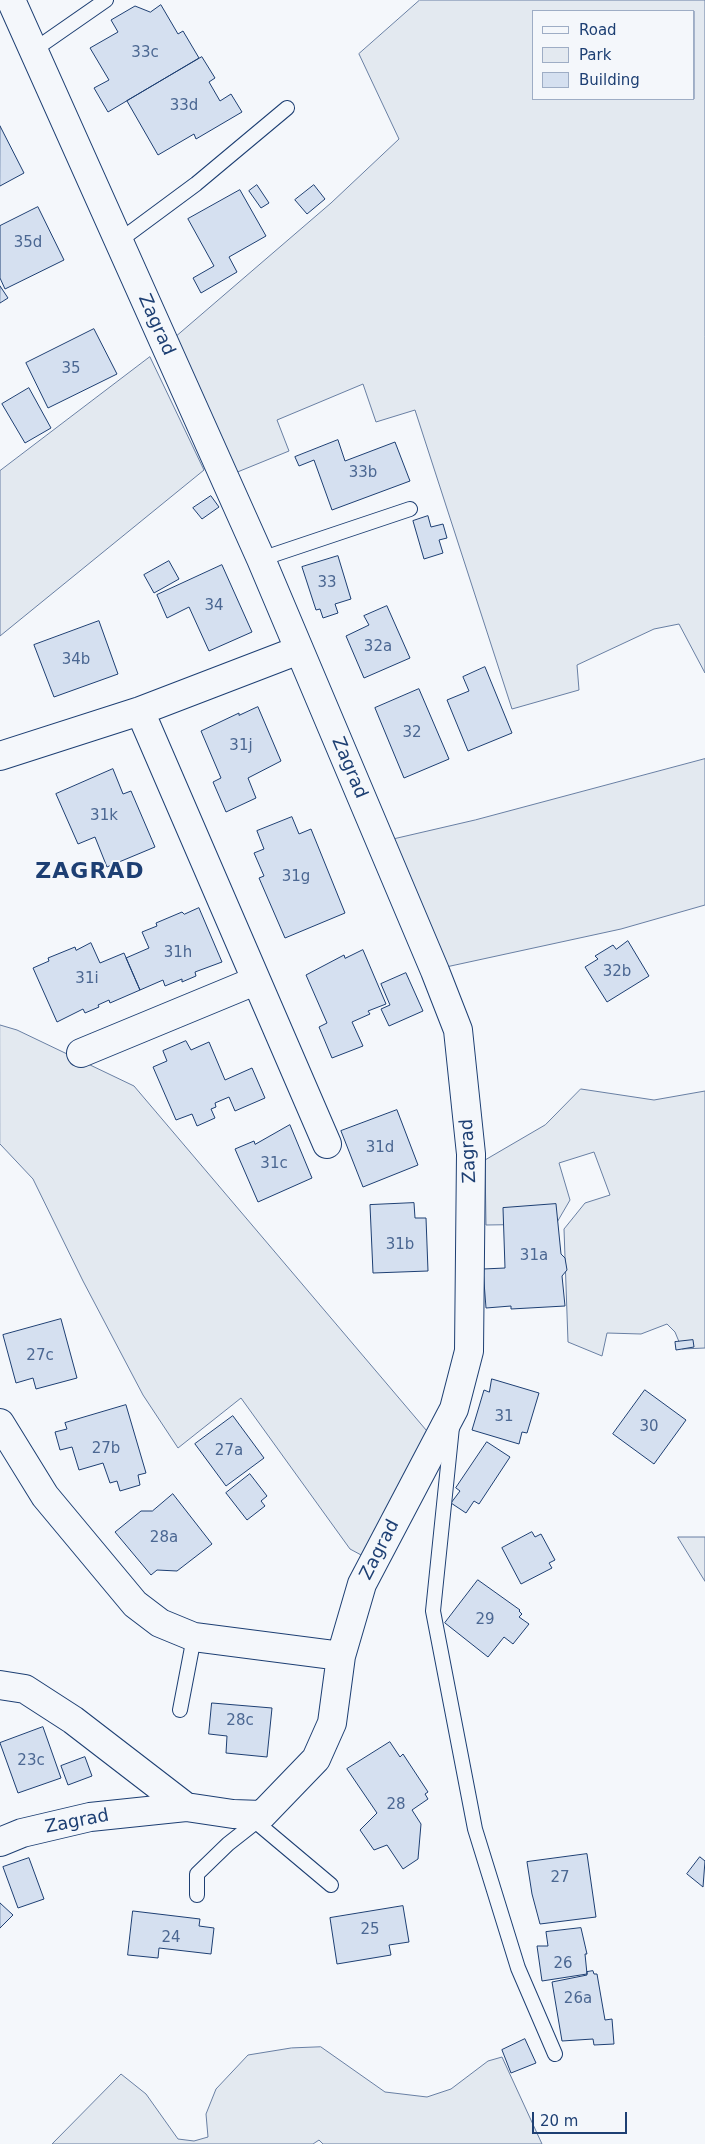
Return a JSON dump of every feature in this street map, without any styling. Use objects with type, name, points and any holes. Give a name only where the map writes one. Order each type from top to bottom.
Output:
[{"type":"street","name":"Zagrad","points":[[0,1842],[22,1834],[90,1816],[186,1807],[259,1819],[316,1760],[332,1724],[341,1656],[362,1584],[454,1409],[469,1351],[471,1164],[458,1030],[261,559],[11,0]]},
{"type":"street","points":[[0,756],[140,711],[299,650]]},
{"type":"street","points":[[140,711],[327,1144]]},
{"type":"street","points":[[81,1053],[255,981]]},
{"type":"street","points":[[0,1423],[45,1496],[135,1604],[160,1623],[194,1637],[341,1656]]},
{"type":"street","name":"Zagrad","points":[[0,1685],[25,1689],[73,1720],[186,1807]]},
{"type":"lane","points":[[34,50],[106,0]]},
{"type":"lane","points":[[119,241],[196,184],[287,108]]},
{"type":"lane","points":[[261,559],[410,509]]},
{"type":"lane","points":[[454,1409],[433,1611],[475,1829],[518,1968],[555,2054]]},
{"type":"lane","points":[[180,1710],[194,1637]]},
{"type":"lane","points":[[197,1895],[197,1874],[228,1844],[259,1819],[331,1885]]},
{"type":"green space","points":[[420,0],[705,0],[705,673],[679,624],[654,629],[577,665],[579,690],[512,709],[415,410],[376,422],[363,384],[277,420],[289,451],[235,473],[174,338],[331,203],[399,139],[359,54]]},
{"type":"green space","points":[[150,357],[204,470],[0,636],[0,471]]},
{"type":"green space","points":[[705,759],[705,905],[621,929],[446,967],[393,839],[475,820]]},
{"type":"green space","points":[[0,1025],[17,1030],[134,1086],[432,1437],[363,1556],[350,1549],[241,1398],[178,1448],[143,1395],[83,1281],[33,1179],[0,1144]]},
{"type":"green space","points":[[581,1089],[654,1100],[705,1091],[705,1348],[682,1349],[675,1332],[667,1324],[641,1334],[607,1333],[602,1356],[568,1342],[564,1229],[585,1203],[610,1195],[594,1152],[559,1163],[570,1200],[556,1224],[486,1225],[485,1160],[545,1125]]},
{"type":"green space","points":[[678,1537],[705,1537],[705,1581]]},
{"type":"green space","points":[[321,2047],[385,2092],[427,2097],[451,2089],[488,2061],[502,2057],[542,2144],[323,2144],[319,2140],[313,2144],[52,2144],[121,2074],[146,2094],[178,2139],[194,2141],[208,2137],[206,2114],[216,2089],[248,2055],[291,2048]]},
{"type":"building","points":[[161,5],[178,34],[183,31],[199,58],[108,112],[94,88],[109,80],[90,48],[118,32],[111,20],[135,6],[150,12]]},
{"type":"building","points":[[202,57],[215,78],[209,82],[220,101],[231,94],[242,112],[196,139],[194,134],[158,155],[127,101]]},
{"type":"building","points":[[0,126],[24,173],[0,186]]},
{"type":"building","points":[[257,185],[269,203],[261,208],[249,191]]},
{"type":"building","points":[[314,185],[325,199],[307,214],[295,200]]},
{"type":"building","points":[[240,190],[266,236],[229,257],[237,272],[201,293],[193,278],[214,266],[188,219]]},
{"type":"building","points":[[38,207],[64,260],[5,289],[0,278],[0,226]]},
{"type":"building","points":[[0,286],[8,298],[0,303]]},
{"type":"building","points":[[94,329],[117,374],[48,408],[26,363]]},
{"type":"building","points":[[29,388],[51,428],[25,443],[2,404]]},
{"type":"building","points":[[338,440],[345,461],[395,442],[410,481],[332,510],[314,460],[299,466],[295,457]]},
{"type":"building","points":[[211,496],[219,507],[202,519],[193,508]]},
{"type":"building","points":[[428,516],[431,527],[443,524],[447,538],[439,540],[443,553],[424,559],[413,521]]},
{"type":"building","points":[[338,556],[351,599],[335,604],[338,613],[323,618],[320,609],[316,610],[302,567]]},
{"type":"building","points":[[169,561],[179,579],[154,593],[144,575]]},
{"type":"building","points":[[222,565],[252,632],[209,651],[189,607],[167,618],[157,595]]},
{"type":"building","points":[[387,606],[410,658],[364,678],[346,636],[369,625],[364,616]]},
{"type":"building","points":[[99,621],[118,674],[54,697],[34,645]]},
{"type":"building","points":[[485,667],[512,733],[468,751],[447,700],[469,691],[463,677]]},
{"type":"building","points":[[419,689],[449,759],[404,778],[375,708]]},
{"type":"building","points":[[258,707],[281,761],[248,778],[256,798],[226,812],[213,782],[221,778],[201,731],[239,713],[239,715]]},
{"type":"building","points":[[113,769],[123,794],[131,791],[155,847],[107,867],[95,837],[78,844],[56,794]]},
{"type":"building","points":[[292,817],[299,834],[311,829],[345,913],[285,938],[259,878],[264,876],[254,853],[264,849],[257,831]]},
{"type":"building","points":[[199,908],[222,962],[195,972],[196,976],[182,982],[182,979],[165,986],[163,980],[140,990],[126,958],[149,948],[142,932],[157,926],[156,923],[182,912],[184,914]]},
{"type":"building","points":[[628,941],[649,976],[607,1002],[585,967],[598,959],[595,956],[613,945],[616,949]]},
{"type":"building","points":[[91,943],[100,963],[124,953],[140,990],[110,1003],[109,1000],[85,1013],[83,1009],[57,1022],[33,968],[49,961],[48,958],[75,947],[76,950]]},
{"type":"building","points":[[363,950],[386,1004],[368,1011],[370,1014],[352,1022],[363,1046],[332,1058],[319,1027],[327,1023],[306,975],[344,955],[345,958]]},
{"type":"building","points":[[406,973],[423,1011],[389,1026],[381,1009],[390,1005],[381,984]]},
{"type":"building","points":[[186,1041],[191,1050],[209,1042],[225,1080],[252,1068],[265,1098],[235,1111],[229,1097],[215,1103],[216,1107],[211,1109],[215,1118],[197,1126],[192,1114],[176,1120],[153,1067],[167,1061],[163,1051]]},
{"type":"building","points":[[397,1110],[418,1165],[363,1187],[341,1131]]},
{"type":"building","points":[[290,1125],[312,1178],[258,1202],[235,1149],[254,1141],[255,1144]]},
{"type":"building","points":[[414,1203],[415,1218],[426,1218],[428,1271],[373,1273],[370,1205]]},
{"type":"building","points":[[556,1204],[561,1254],[565,1258],[567,1270],[562,1276],[565,1306],[511,1309],[511,1306],[486,1308],[483,1269],[505,1268],[503,1208]]},
{"type":"building","points":[[61,1319],[77,1378],[36,1389],[33,1378],[16,1383],[3,1335]]},
{"type":"building","points":[[693,1340],[694,1347],[676,1350],[675,1342]]},
{"type":"building","points":[[492,1379],[539,1393],[527,1433],[522,1432],[519,1444],[472,1430],[484,1390],[489,1392]]},
{"type":"building","points":[[645,1390],[686,1420],[654,1464],[613,1434]]},
{"type":"building","points":[[126,1405],[146,1473],[138,1475],[140,1485],[120,1491],[117,1481],[110,1483],[103,1463],[79,1470],[72,1447],[60,1450],[55,1432],[67,1429],[65,1423]]},
{"type":"building","points":[[233,1416],[264,1458],[226,1486],[195,1444]]},
{"type":"building","points":[[487,1442],[510,1457],[479,1504],[474,1501],[466,1513],[451,1503],[460,1491],[456,1488]]},
{"type":"building","points":[[250,1474],[267,1496],[261,1501],[265,1506],[247,1520],[226,1493]]},
{"type":"building","points":[[173,1494],[212,1544],[177,1571],[157,1570],[151,1575],[115,1532],[141,1511],[152,1511]]},
{"type":"building","points":[[532,1532],[535,1537],[541,1534],[555,1560],[549,1563],[552,1568],[521,1584],[502,1548]]},
{"type":"building","points":[[478,1580],[520,1610],[522,1614],[519,1617],[529,1624],[513,1644],[504,1637],[488,1657],[445,1623]]},
{"type":"building","points":[[212,1703],[272,1708],[267,1757],[226,1753],[227,1736],[209,1734]]},
{"type":"building","points":[[43,1727],[61,1778],[18,1793],[0,1743]]},
{"type":"building","points":[[390,1742],[400,1757],[403,1754],[428,1792],[425,1794],[428,1799],[412,1810],[421,1824],[418,1859],[403,1869],[387,1845],[374,1850],[360,1830],[377,1813],[347,1769]]},
{"type":"building","points":[[85,1757],[92,1776],[68,1785],[61,1766]]},
{"type":"building","points":[[587,1854],[596,1917],[540,1924],[532,1894],[527,1862]]},
{"type":"building","points":[[700,1857],[705,1861],[703,1887],[687,1874]]},
{"type":"building","points":[[29,1858],[44,1899],[18,1908],[3,1867]]},
{"type":"building","points":[[0,1903],[13,1915],[0,1928]]},
{"type":"building","points":[[403,1906],[409,1942],[389,1945],[391,1955],[337,1964],[330,1918]]},
{"type":"building","points":[[133,1911],[200,1919],[199,1926],[214,1928],[211,1954],[159,1948],[158,1958],[128,1955]]},
{"type":"building","points":[[581,1928],[587,1954],[585,1954],[587,1974],[542,1981],[537,1946],[548,1946],[546,1932]]},
{"type":"building","points":[[593,1971],[594,1974],[597,1974],[605,2020],[612,2019],[614,2044],[594,2045],[593,2039],[562,2041],[552,1982],[587,1975],[587,1972]]},
{"type":"building","points":[[525,2039],[536,2063],[511,2073],[502,2050]]},
{"type":"district","name":"ZAGRAD","points":[[90,872]]}]
